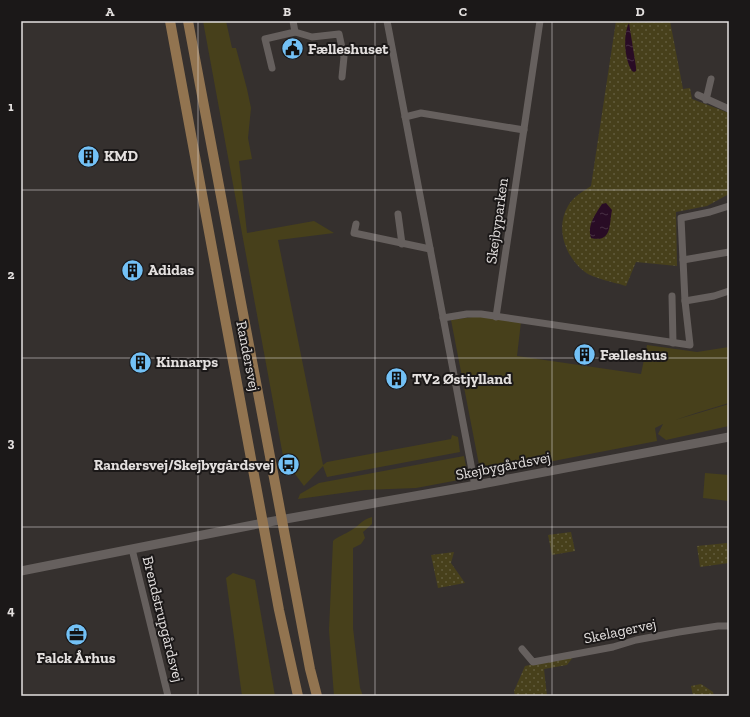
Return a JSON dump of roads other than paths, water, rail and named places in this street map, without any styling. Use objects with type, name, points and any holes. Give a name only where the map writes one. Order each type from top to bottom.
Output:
[{"type":"main road","name":"Randersvej","points":[[170,21],[279,610],[298,696]]},
{"type":"main road","name":"Randersvej","points":[[188,21],[310,669],[317,696]]},
{"type":"street","points":[[293,21],[295,32]]},
{"type":"street","points":[[386,21],[475,486]]},
{"type":"street","name":"Skejbyparken","points":[[496,317],[540,21]]},
{"type":"street","points":[[272,68],[265,39],[295,32],[312,37],[339,34],[344,57],[342,77]]},
{"type":"street","points":[[706,100],[711,79]]},
{"type":"street","points":[[698,96],[729,110]]},
{"type":"street","points":[[405,117],[421,113],[524,130]]},
{"type":"street","points":[[443,318],[472,314],[690,345],[685,301],[681,218],[710,212],[729,206]]},
{"type":"street","points":[[398,214],[402,244]]},
{"type":"street","points":[[356,224],[354,233],[430,249]]},
{"type":"street","points":[[683,260],[729,252]]},
{"type":"street","points":[[685,301],[729,292]]},
{"type":"street","points":[[672,296],[673,343]]},
{"type":"street","name":"Skejbygårdsvej","points":[[263,523],[475,486],[729,437]]},
{"type":"street","name":"Brendstrupgårdsvej","points":[[21,570],[263,523]]},
{"type":"street","name":"Brendstrupgårdsvej","points":[[132,549],[168,696]]},
{"type":"street","name":"Skelagervej","points":[[522,648],[533,662],[613,647],[636,640],[718,626],[729,626]]},
{"type":"water","points":[[629,23],[636,67],[636,71],[634,72],[629,66],[625,47],[626,33]]},
{"type":"water","points":[[606,203],[612,210],[608,232],[603,238],[591,238],[590,229],[592,220],[602,204]]},
{"type":"place","name":"Fælleshuset","points":[[292,49]]},
{"type":"place","name":"KMD","points":[[88,156]]},
{"type":"place","name":"Adidas","points":[[132,270]]},
{"type":"place","name":"Fælleshus","points":[[584,355]]},
{"type":"place","name":"Kinnarps","points":[[141,362]]},
{"type":"place","name":"TV2 Østjylland","points":[[397,379]]},
{"type":"place","name":"Randersvej/Skejbygårdsvej","points":[[289,465]]},
{"type":"place","name":"Falck Århus","points":[[76,635]]}]
